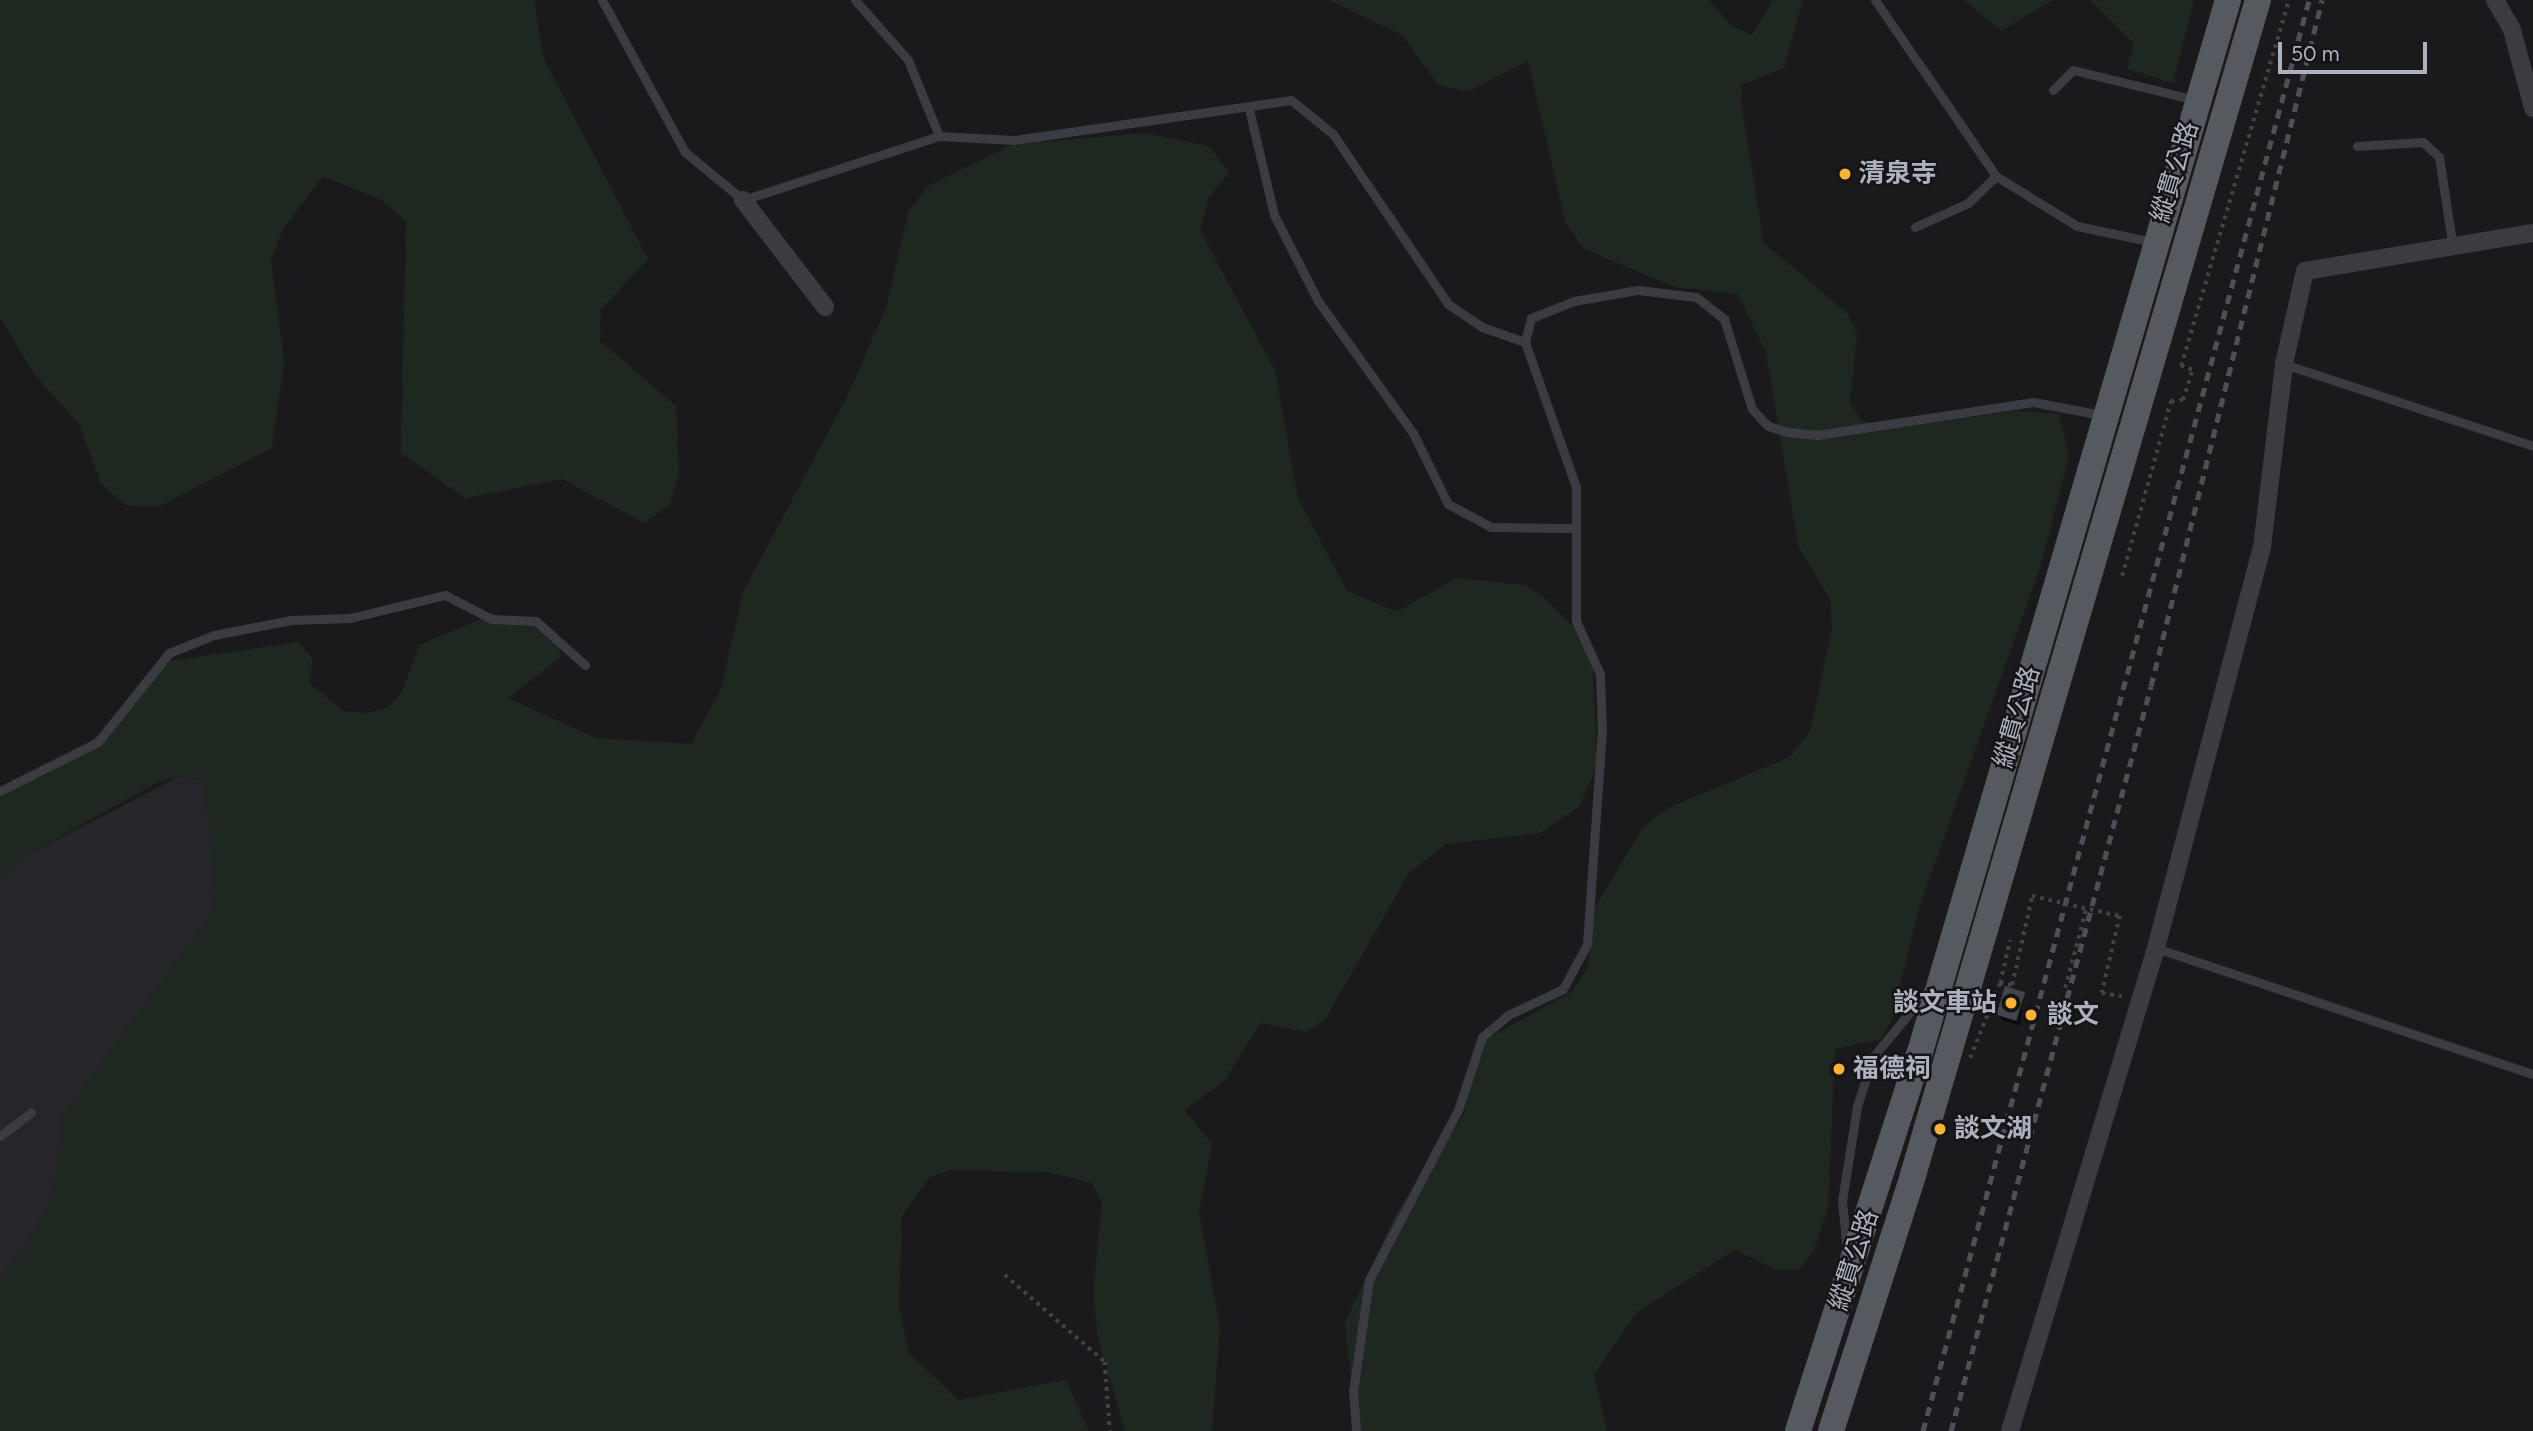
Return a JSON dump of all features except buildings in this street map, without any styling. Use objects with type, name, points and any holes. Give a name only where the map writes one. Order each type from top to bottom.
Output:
[{"type":"main road","name":"縱貫公路","points":[[1798,1431],[1919,1056],[2153,242],[2228,0]]},
{"type":"main road","name":"縱貫公路","points":[[1831,1431],[1946,1060],[2182,250],[2258,0]]},
{"type":"main road","points":[[2153,242],[2182,250]]},
{"type":"main road","points":[[1919,1056],[1946,1060]]},
{"type":"street","points":[[2494,0],[2512,30],[2533,108]]},
{"type":"street","points":[[743,200],[825,307]]},
{"type":"street","points":[[2010,1431],[2156,948],[2262,547],[2284,364],[2305,271],[2533,233]]},
{"type":"lane","points":[[602,0],[685,152],[743,200],[939,136],[1014,140],[1249,109],[1290,100],[1333,134],[1448,304],[1482,327],[1525,342]]},
{"type":"lane","points":[[855,0],[908,60],[939,136]]},
{"type":"lane","points":[[1875,0],[1996,176],[2077,226],[2153,242]]},
{"type":"lane","points":[[2053,90],[2073,71],[2198,100]]},
{"type":"lane","points":[[1249,109],[1280,227],[1318,301],[1413,433],[1448,503],[1491,527],[1574,528]]},
{"type":"lane","points":[[2357,146],[2423,142],[2439,157],[2453,248]]},
{"type":"lane","points":[[1915,227],[1968,203],[1996,176]]},
{"type":"lane","points":[[1356,1431],[1353,1392],[1369,1280],[1458,1110],[1482,1037],[1508,1015],[1563,989],[1587,944],[1602,732],[1600,674],[1576,621],[1573,477],[1525,342],[1531,318],[1574,300],[1637,290],[1696,297],[1724,319],[1752,409],[1768,426],[1788,432],[1816,435],[2033,402],[2104,416]]},
{"type":"lane","points":[[2284,364],[2533,446]]},
{"type":"lane","points":[[0,792],[98,742],[169,653],[214,635],[291,620],[350,618],[445,595],[492,619],[536,621],[585,665]]},
{"type":"lane","points":[[2156,948],[2533,1074]]},
{"type":"lane","points":[[1850,1274],[1842,1201],[1857,1106],[1873,1057],[1944,971]]},
{"type":"lane","points":[[0,1136],[31,1113]]},
{"type":"path","points":[[2122,576],[2171,401],[2183,401],[2192,370],[2181,366],[2289,0]]},
{"type":"path","points":[[2000,983],[2012,985],[2032,896],[2120,916],[2102,993]]},
{"type":"path","points":[[2064,988],[2086,909]]},
{"type":"path","points":[[1975,1058],[2000,983],[2010,940]]},
{"type":"path","points":[[1005,1275],[1105,1362],[1110,1431]]},
{"type":"shaded area","points":[[0,0],[534,0],[544,59],[648,259],[601,309],[600,341],[676,406],[679,474],[670,504],[644,523],[562,479],[465,498],[401,453],[406,222],[382,200],[323,176],[283,229],[271,260],[284,360],[272,448],[158,507],[125,505],[101,483],[79,424],[35,375],[0,318]]},
{"type":"shaded area","points":[[1329,0],[1709,0],[1732,26],[1752,35],[1773,0],[1803,0],[1784,68],[1741,85],[1742,108],[1764,243],[1848,314],[1857,334],[1850,403],[1863,422],[1906,426],[2015,411],[2059,414],[2069,457],[2040,568],[1919,908],[1892,1019],[1881,1039],[1835,1049],[1828,1208],[1813,1252],[1799,1270],[1776,1270],[1735,1250],[1638,1311],[1594,1374],[1607,1431],[1356,1431],[1345,1322],[1396,1214],[1464,1115],[1475,1045],[1572,992],[1588,967],[1595,907],[1644,826],[1670,807],[1790,757],[1810,731],[1832,630],[1830,599],[1798,546],[1766,353],[1738,294],[1675,287],[1584,249],[1565,221],[1528,61],[1469,91],[1439,86],[1402,35]]},
{"type":"shaded area","points":[[1964,0],[2053,0],[2001,31]]},
{"type":"shaded area","points":[[2091,0],[2194,0],[2173,83],[2127,69],[2134,44]]},
{"type":"shaded area","points":[[1145,133],[1209,146],[1229,173],[1209,197],[1200,230],[1275,371],[1298,498],[1347,591],[1397,612],[1456,578],[1524,585],[1543,596],[1592,646],[1597,764],[1580,806],[1540,833],[1446,844],[1409,873],[1326,1018],[1307,1032],[1261,1023],[1224,1081],[1185,1110],[1212,1144],[1199,1212],[1220,1327],[1212,1431],[1125,1431],[1098,1338],[1093,1292],[1102,1203],[1092,1183],[1048,1172],[952,1170],[930,1177],[902,1216],[899,1306],[909,1353],[958,1400],[1066,1380],[1089,1431],[0,1431],[0,1277],[20,1255],[54,1194],[61,1118],[210,916],[216,895],[204,781],[180,776],[156,783],[29,854],[0,882],[0,792],[44,776],[98,735],[156,663],[299,642],[313,660],[309,683],[344,711],[365,713],[388,708],[403,690],[419,645],[486,617],[548,626],[562,656],[508,698],[596,738],[691,744],[721,689],[743,592],[848,395],[887,305],[908,212],[928,186],[1013,144]]},
{"type":"shaded area","points":[[180,776],[204,781],[216,895],[210,916],[61,1118],[54,1194],[20,1255],[0,1277],[0,882],[29,854]]},
{"type":"railway","points":[[1923,1431],[2309,0]]},
{"type":"railway","points":[[1951,1431],[2151,686],[2322,0]]},
{"type":"place","name":"清泉寺","points":[[1845,174]]},
{"type":"place","name":"談文車站","points":[[2011,1003]]},
{"type":"place","name":"談文","points":[[2031,1015]]},
{"type":"place","name":"福德祠","points":[[1839,1069]]},
{"type":"place","name":"談文湖","points":[[1940,1129]]}]
